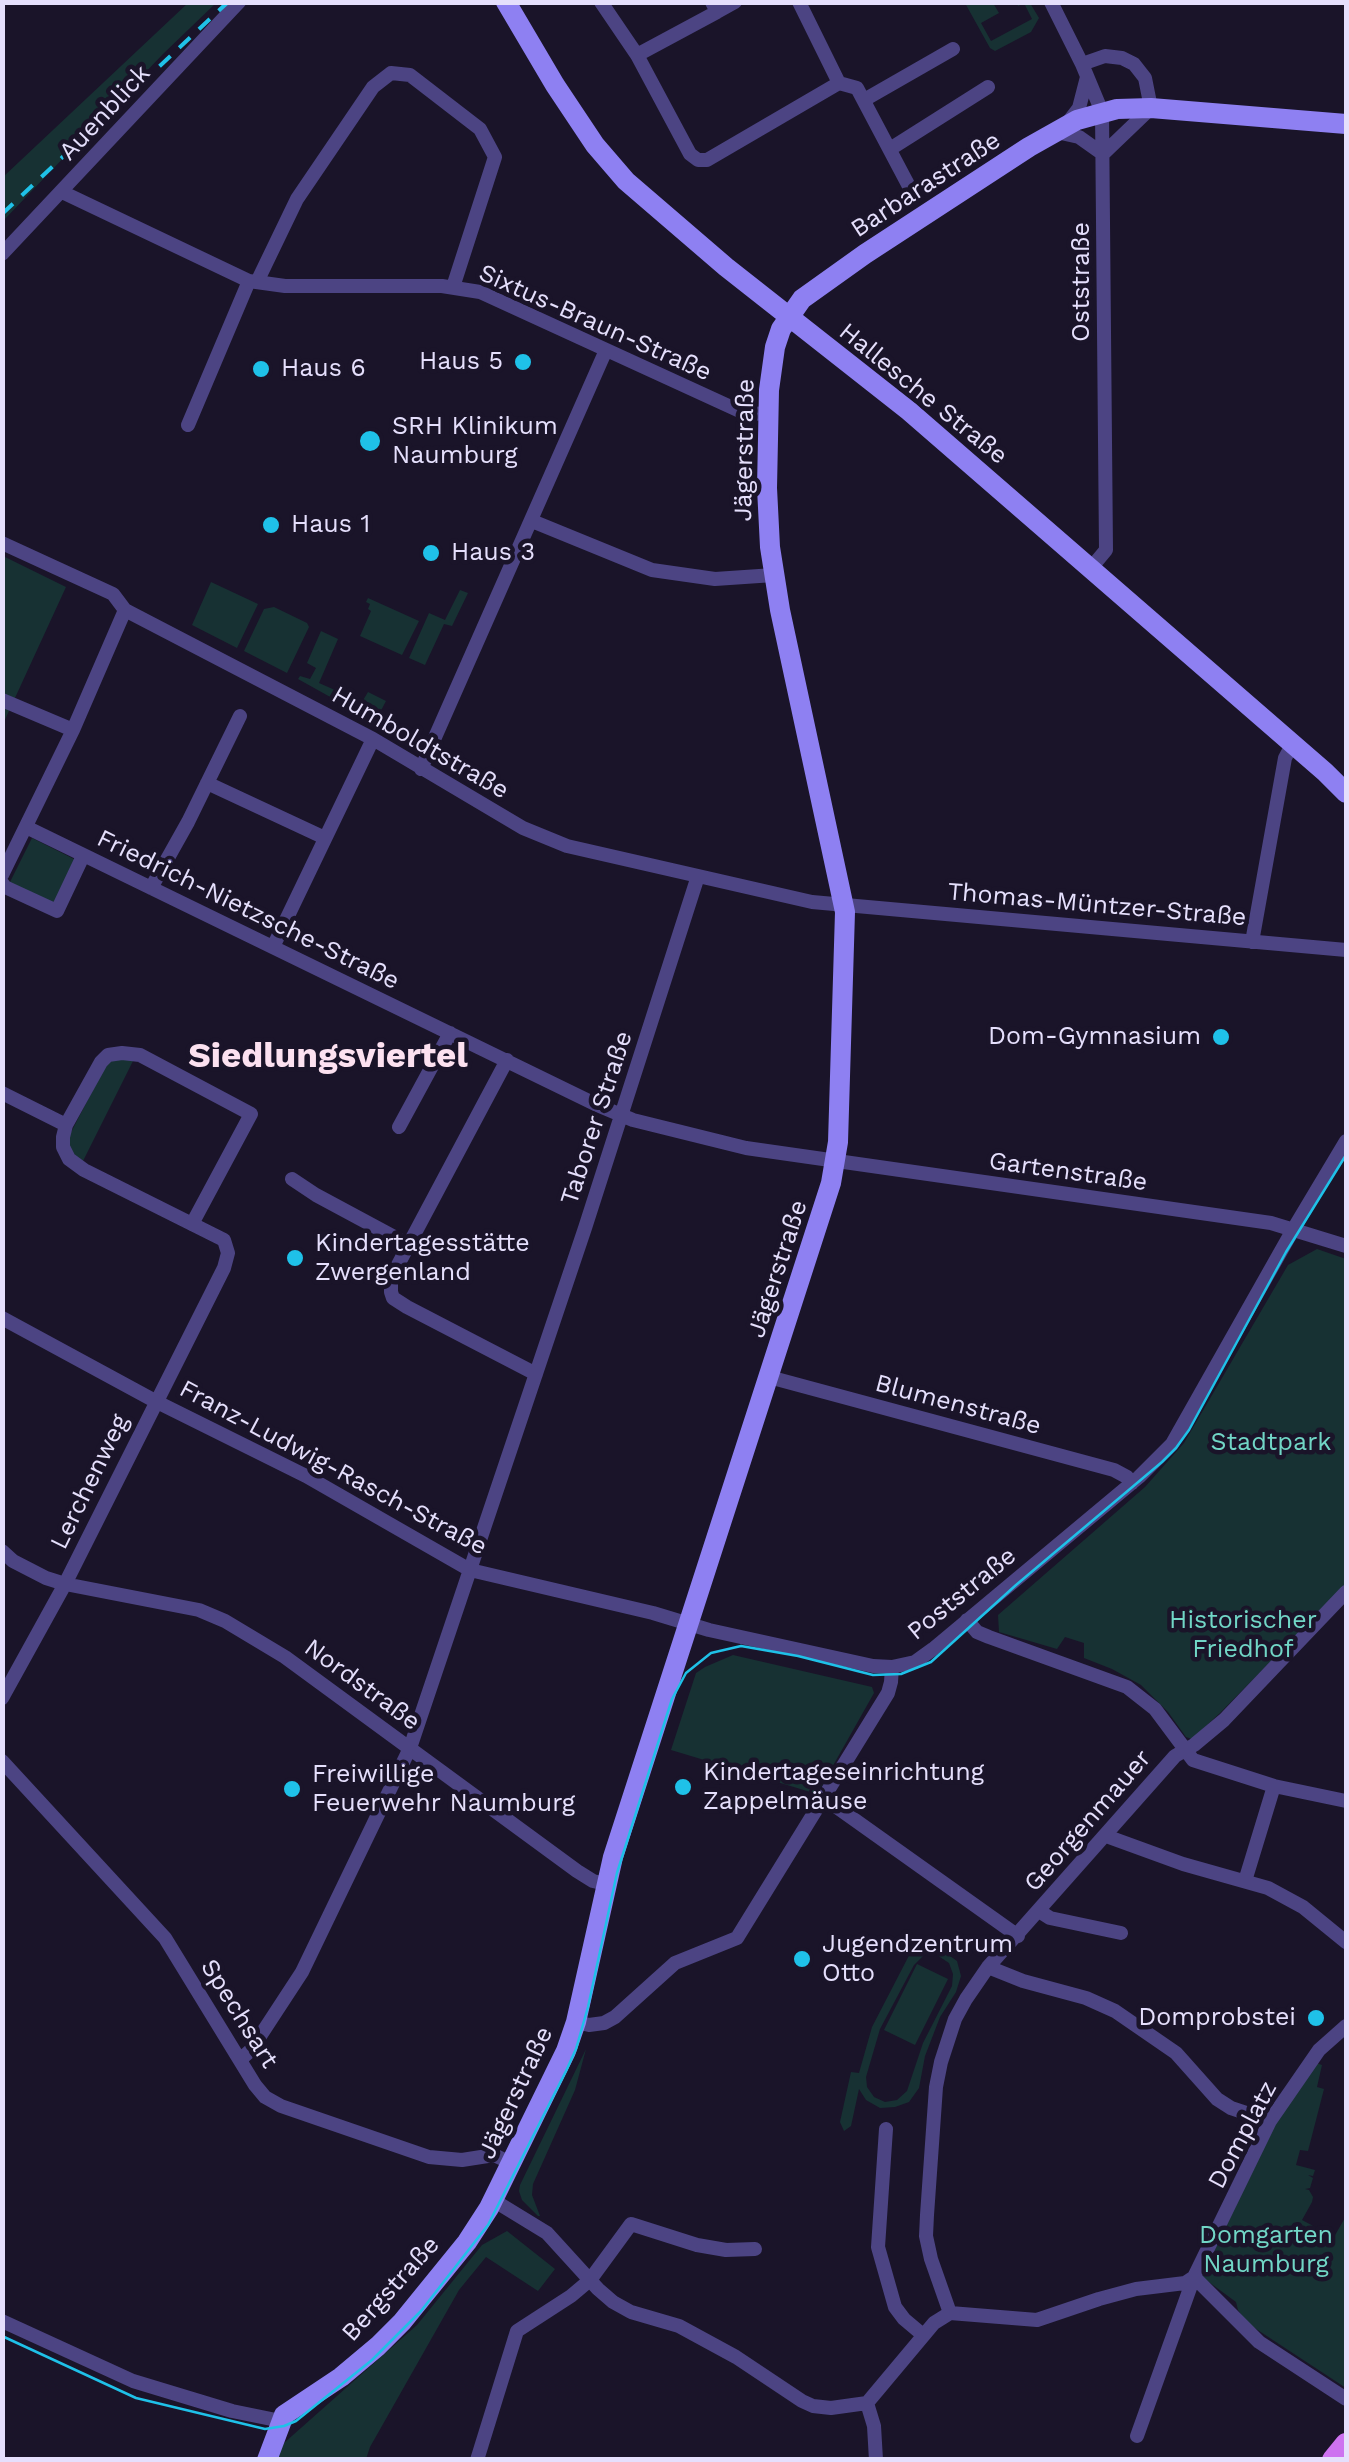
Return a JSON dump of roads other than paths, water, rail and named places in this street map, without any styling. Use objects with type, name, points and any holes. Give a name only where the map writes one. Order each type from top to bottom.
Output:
[{"type":"main road","name":"Hallesche Straße","points":[[506,2],[554,85],[610,163],[643,196],[788,317],[909,410],[1346,793]]},
{"type":"main road","name":"Barbarastraße","points":[[788,317],[802,299],[866,254],[1058,130],[1102,112],[1151,108],[1346,124]]},
{"type":"main road","name":"Jägerstraße","points":[[493,2200],[556,2072],[576,2022],[606,1884],[836,1161],[844,905],[774,575],[768,520],[770,377],[780,329],[788,317]]},
{"type":"main road","name":"Bergstraße","points":[[273,2440],[296,2405],[341,2377],[402,2322],[467,2242],[493,2200]]},
{"type":"main road","points":[[1333,2460],[1346,2444]]},
{"type":"street","name":"Auenblick","points":[[2,254],[240,2]]},
{"type":"street","points":[[601,2],[637,55],[690,154],[698,160],[707,160],[839,83],[857,88],[912,192]]},
{"type":"street","points":[[637,55],[714,7],[735,2]]},
{"type":"street","points":[[798,2],[839,83]]},
{"type":"street","name":"Oststraße","points":[[1050,2],[1102,112],[1106,550],[1090,568]]},
{"type":"street","points":[[864,100],[953,49]]},
{"type":"street","points":[[1106,56],[1134,64],[1144,78],[1151,108],[1103,154],[1079,136],[1058,130],[1079,108],[1085,70],[1106,56]]},
{"type":"street","points":[[188,425],[253,282],[297,198],[373,88],[391,73],[410,75],[480,129],[495,157],[453,287]]},
{"type":"street","points":[[890,149],[988,86]]},
{"type":"street","name":"Sixtus-Braun-Straße","points":[[62,192],[253,282],[284,286],[453,287],[480,292],[744,413],[768,414]]},
{"type":"street","points":[[422,769],[606,350]]},
{"type":"street","points":[[532,522],[652,570],[716,580],[774,575]]},
{"type":"street","name":"Humboldtstraße","points":[[2,543],[113,594],[125,610],[373,739],[523,828],[552,841],[812,902],[844,905]]},
{"type":"street","points":[[2,874],[73,730],[125,610]]},
{"type":"street","points":[[2,700],[73,730]]},
{"type":"street","points":[[151,888],[240,716]]},
{"type":"street","points":[[272,946],[373,739]]},
{"type":"street","points":[[1252,942],[1284,758],[1292,745]]},
{"type":"street","points":[[207,783],[325,838]]},
{"type":"street","name":"Friedrich-Nietzsche-Straße","points":[[26,827],[622,1116],[725,1144],[836,1161]]},
{"type":"street","points":[[2,883],[57,910],[83,856]]},
{"type":"street","name":"Taborer Straße","points":[[241,2059],[251,2050],[302,1972],[410,1748],[622,1116],[698,876]]},
{"type":"street","name":"Thomas-Müntzer-Straße","points":[[844,905],[1346,950]]},
{"type":"street","points":[[399,1127],[450,1033]]},
{"type":"street","points":[[2,1093],[66,1125],[101,1062],[108,1055],[122,1053],[140,1055],[251,1114],[192,1224]]},
{"type":"street","points":[[507,1060],[391,1278],[393,1298],[536,1374]]},
{"type":"street","name":"Lerchenweg","points":[[64,1584],[224,1268],[228,1253],[224,1240],[69,1159],[63,1137],[66,1125]]},
{"type":"street","name":"Poststraße","points":[[576,2022],[604,2023],[675,1963],[737,1938],[888,1692],[892,1668],[919,1659],[1156,1462],[1182,1430],[1346,1141]]},
{"type":"street","name":"Gartenstraße","points":[[836,1161],[1272,1223],[1346,1246]]},
{"type":"street","points":[[292,1179],[408,1245]]},
{"type":"street","name":"Franz-Ludwig-Rasch-Straße","points":[[2,1318],[155,1401],[306,1476],[470,1570],[892,1668]]},
{"type":"street","name":"Blumenstraße","points":[[770,1377],[1114,1470],[1132,1483]]},
{"type":"street","points":[[2,1551],[64,1584],[2,1698]]},
{"type":"street","name":"Nordstraße","points":[[64,1584],[198,1610],[226,1621],[285,1658],[578,1871],[606,1884]]},
{"type":"street","name":"Georgenmauer","points":[[950,2313],[926,2236],[936,2086],[955,2020],[988,1967],[1175,1756],[1224,1720],[1346,1592]]},
{"type":"street","points":[[967,1620],[981,1634],[1127,1687],[1155,1709],[1193,1760],[1274,1786],[1346,1801]]},
{"type":"street","name":"Spechsart","points":[[2,1761],[164,1938],[265,2096],[281,2106],[429,2157],[462,2160],[494,2155],[511,2162]]},
{"type":"street","points":[[1245,1880],[1274,1786]]},
{"type":"street","points":[[824,1798],[1018,1936]]},
{"type":"street","points":[[1106,1836],[1268,1888],[1303,1907],[1346,1942]]},
{"type":"street","points":[[1039,1911],[1050,1918],[1121,1933]]},
{"type":"street","points":[[988,1967],[1114,2010],[1176,2053],[1217,2099],[1270,2122]]},
{"type":"street","name":"Domplatz","points":[[1137,2436],[1194,2278],[1270,2122],[1319,2050],[1345,2025]]},
{"type":"street","points":[[886,2128],[878,2246],[895,2306],[923,2335]]},
{"type":"street","points":[[493,2200],[548,2233],[602,2294],[622,2307],[680,2326],[813,2406],[867,2403],[934,2323],[950,2313],[1037,2320],[1099,2298],[1194,2278],[1259,2342],[1346,2399]]},
{"type":"street","points":[[477,2460],[517,2331],[590,2280],[631,2224],[698,2245],[726,2250],[756,2249]]},
{"type":"street","points":[[2,2320],[148,2386],[232,2411],[273,2440]]},
{"type":"street","points":[[867,2403],[874,2426],[876,2460]]},
{"type":"tram line","points":[[2,2336],[136,2398],[265,2429],[296,2421],[372,2360],[421,2311],[488,2225],[566,2071],[588,2007],[617,1873],[672,1699],[686,1673],[711,1653],[741,1646],[873,1675],[901,1674],[931,1662],[1176,1448],[1286,1252],[1346,1155]]},
{"type":"railway","points":[[2,214],[228,2]]},
{"type":"place","name":"Haus 5","points":[[523,362]]},
{"type":"place","name":"Haus 6","points":[[261,369]]},
{"type":"place","name":"SRH Klinikum Naumburg","points":[[370,441]]},
{"type":"place","name":"Haus 1","points":[[271,525]]},
{"type":"place","name":"Haus 3","points":[[431,553]]},
{"type":"place","name":"Dom-Gymnasium","points":[[1221,1037]]},
{"type":"place","name":"Kindertagesstätte Zwergenland","points":[[295,1258]]},
{"type":"place","name":"Kindertageseinrichtung Zappelmäuse","points":[[683,1787]]},
{"type":"place","name":"Freiwillige Feuerwehr Naumburg","points":[[292,1789]]},
{"type":"place","name":"Jugendzentrum Otto","points":[[802,1959]]},
{"type":"place","name":"Domprobstei","points":[[1316,2018]]},
{"type":"district","name":"Siedlungsviertel","points":[[328,1057]]},
{"type":"park label","name":"Stadtpark","points":[[1271,1443]]},
{"type":"park label","name":"Historischer Friedhof","points":[[1243,1636]]},
{"type":"park label","name":"Domgarten Naumburg","points":[[1266,2250]]}]
